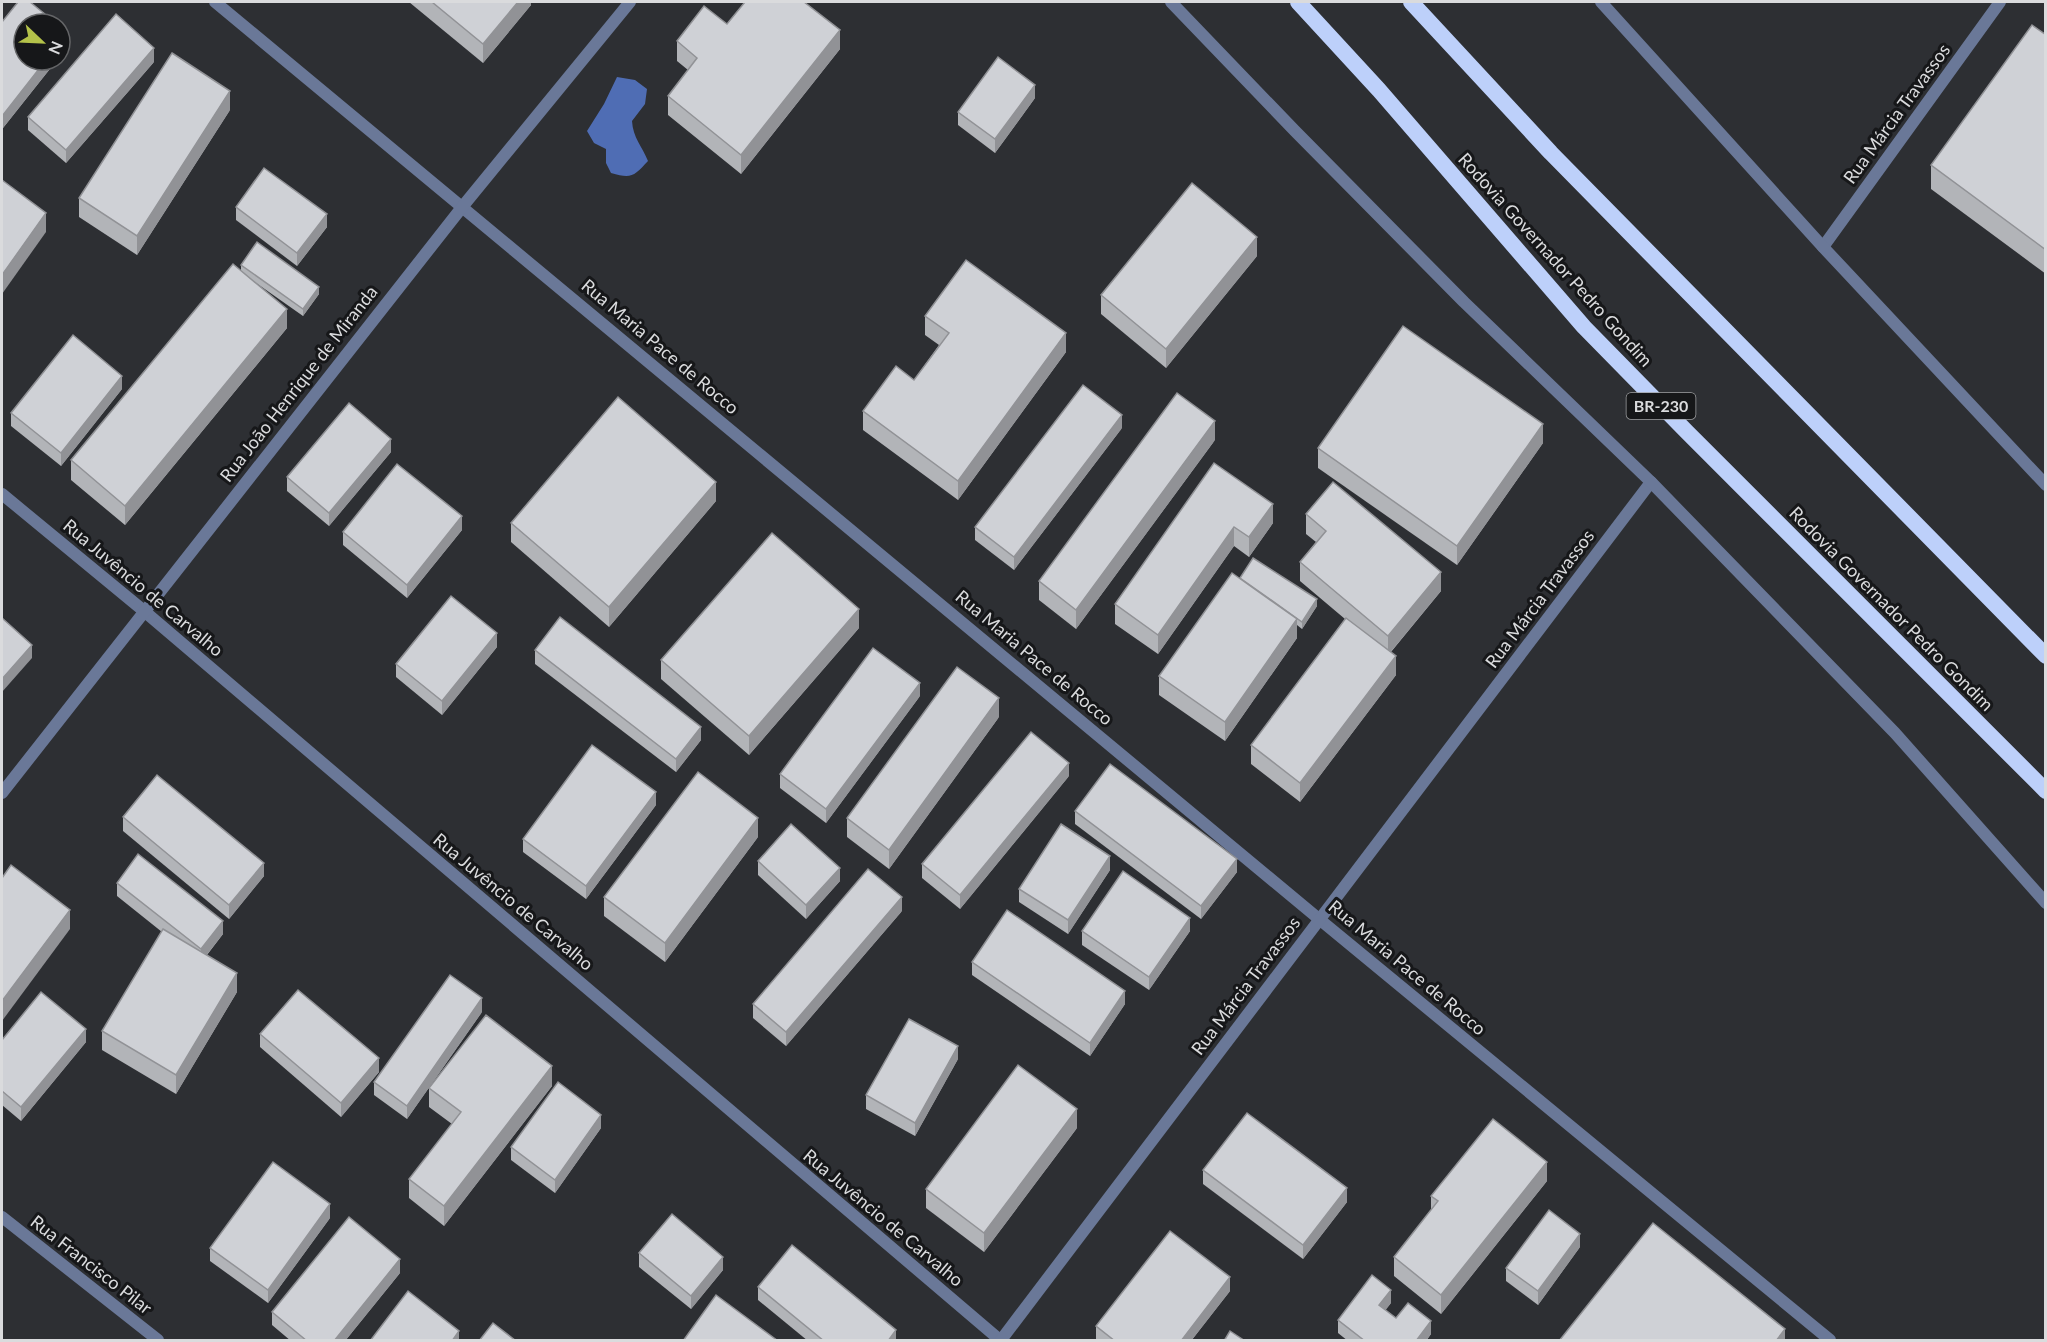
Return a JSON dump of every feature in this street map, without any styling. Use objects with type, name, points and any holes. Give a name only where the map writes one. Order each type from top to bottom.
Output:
[{"type":"highway","name":"Rodovia Governador Pedro Gondim","points":[[1298,2],[1378,90],[1584,327],[2046,791]]},
{"type":"highway","points":[[1411,2],[1551,153],[2046,656]]},
{"type":"street","name":"Rua Maria Pace de Rocco","points":[[215,2],[1830,1341]]},
{"type":"street","name":"Rua João Henrique de Miranda","points":[[2,793],[463,206],[630,2]]},
{"type":"street","points":[[1171,2],[1464,302],[1651,482],[1895,734],[2046,903]]},
{"type":"street","points":[[1601,2],[1823,247],[2046,484]]},
{"type":"street","name":"Rua Márcia Travassos","points":[[1823,247],[2000,2]]},
{"type":"street","name":"Rua Márcia Travassos","points":[[1000,1341],[1651,482]]},
{"type":"street","name":"Rua Juvêncio de Carvalho","points":[[2,494],[144,611],[1000,1341]]},
{"type":"street","name":"Rua Francisco Pilar","points":[[2,1217],[158,1341]]},
{"type":"water","points":[[617,77],[635,80],[647,89],[645,104],[632,121],[636,137],[648,161],[636,173],[628,176],[611,173],[606,163],[606,149],[594,143],[587,131]]},
{"type":"building","points":[[18,2],[30,2],[42,12],[12,12],[12,72],[37,72],[3,115],[2,114],[2,22]]},
{"type":"building","points":[[432,2],[518,2],[483,44]]},
{"type":"building","points":[[745,2],[804,2],[840,30],[741,155],[668,96],[697,58],[677,41],[704,6],[727,24]]},
{"type":"building","points":[[116,14],[154,48],[66,150],[28,117],[66,72],[72,72],[72,66]]},
{"type":"building","points":[[2032,25],[2046,35],[2046,250],[1931,165]]},
{"type":"building","points":[[172,53],[230,91],[137,236],[79,198]]},
{"type":"building","points":[[998,57],[1035,85],[995,139],[958,112]]},
{"type":"building","points":[[264,168],[327,214],[297,253],[236,207]]},
{"type":"building","points":[[2,180],[46,213],[2,275]]},
{"type":"building","points":[[1192,183],[1257,237],[1166,349],[1101,295]]},
{"type":"building","points":[[257,242],[319,287],[303,309],[241,265]]},
{"type":"building","points":[[966,260],[1066,333],[958,481],[863,411],[896,366],[914,380],[949,333],[925,316]]},
{"type":"building","points":[[233,264],[287,309],[125,506],[71,460]]},
{"type":"building","points":[[1403,326],[1543,424],[1457,546],[1318,448]]},
{"type":"building","points":[[73,335],[122,376],[61,453],[11,413]]},
{"type":"building","points":[[1083,385],[1122,415],[1014,557],[975,527]]},
{"type":"building","points":[[1177,393],[1215,421],[1076,610],[1039,581]]},
{"type":"building","points":[[618,397],[716,482],[609,607],[511,523]]},
{"type":"building","points":[[349,403],[391,439],[329,513],[287,477]]},
{"type":"building","points":[[1214,463],[1273,504],[1249,537],[1234,527],[1158,635],[1115,604]]},
{"type":"building","points":[[397,464],[462,516],[407,585],[343,532]]},
{"type":"building","points":[[1333,482],[1441,572],[1388,636],[1300,562],[1326,531],[1306,514]]},
{"type":"building","points":[[772,533],[859,609],[749,736],[661,660]]},
{"type":"building","points":[[1253,558],[1317,599],[1302,622],[1240,578]]},
{"type":"building","points":[[1232,573],[1297,619],[1225,722],[1159,676]]},
{"type":"building","points":[[451,596],[497,633],[442,701],[396,664]]},
{"type":"building","points":[[560,617],[701,727],[676,759],[535,650]]},
{"type":"building","points":[[2,618],[32,645],[2,679]]},
{"type":"building","points":[[1346,618],[1396,656],[1300,783],[1251,745]]},
{"type":"building","points":[[873,648],[920,683],[826,809],[780,774]]},
{"type":"building","points":[[957,667],[999,698],[889,850],[847,818]]},
{"type":"building","points":[[1031,732],[1069,763],[960,895],[922,864]]},
{"type":"building","points":[[592,745],[656,792],[586,886],[523,839]]},
{"type":"building","points":[[1110,764],[1237,859],[1201,906],[1075,811]]},
{"type":"building","points":[[698,772],[758,818],[665,943],[604,897]]},
{"type":"building","points":[[157,775],[264,863],[229,905],[123,817]]},
{"type":"building","points":[[791,824],[840,868],[806,905],[758,861]]},
{"type":"building","points":[[1061,824],[1110,856],[1068,920],[1019,889]]},
{"type":"building","points":[[138,854],[223,921],[201,949],[117,883]]},
{"type":"building","points":[[11,865],[70,910],[2,1001],[2,878]]},
{"type":"building","points":[[868,869],[902,897],[786,1032],[753,1004]]},
{"type":"building","points":[[1123,871],[1190,918],[1149,977],[1082,931]]},
{"type":"building","points":[[1007,910],[1125,991],[1090,1043],[972,962]]},
{"type":"building","points":[[163,929],[237,973],[176,1075],[102,1031]]},
{"type":"building","points":[[450,975],[482,998],[407,1106],[374,1082]]},
{"type":"building","points":[[298,990],[379,1058],[341,1103],[260,1034]]},
{"type":"building","points":[[41,992],[86,1029],[21,1107],[2,1091],[2,1040]]},
{"type":"building","points":[[486,1015],[552,1066],[444,1206],[409,1179],[461,1112],[429,1088]]},
{"type":"building","points":[[909,1019],[958,1046],[915,1123],[866,1095]]},
{"type":"building","points":[[1018,1065],[1077,1109],[984,1233],[926,1189]]},
{"type":"building","points":[[558,1082],[601,1115],[555,1180],[511,1147]]},
{"type":"building","points":[[1247,1113],[1347,1188],[1303,1245],[1203,1170]]},
{"type":"building","points":[[1493,1119],[1547,1162],[1441,1295],[1394,1257],[1438,1201],[1431,1196]]},
{"type":"building","points":[[273,1162],[330,1204],[268,1290],[210,1248]]},
{"type":"building","points":[[1549,1210],[1580,1234],[1538,1291],[1506,1268]]},
{"type":"building","points":[[672,1214],[723,1257],[691,1296],[639,1253]]},
{"type":"building","points":[[349,1217],[400,1259],[334,1341],[307,1341],[272,1312]]},
{"type":"building","points":[[1653,1223],[1785,1329],[1776,1341],[1559,1341]]},
{"type":"building","points":[[1170,1231],[1230,1277],[1181,1341],[1115,1341],[1096,1326]]},
{"type":"building","points":[[792,1245],[896,1330],[888,1341],[824,1341],[758,1287]]},
{"type":"building","points":[[1372,1275],[1391,1290],[1379,1305],[1396,1318],[1408,1303],[1431,1321],[1416,1341],[1365,1341],[1338,1320]]},
{"type":"building","points":[[408,1291],[459,1331],[452,1341],[370,1341]]},
{"type":"building","points":[[716,1295],[778,1341],[683,1341]]},
{"type":"building","points":[[493,1323],[516,1341],[479,1341]]},
{"type":"building","points":[[1230,1331],[1245,1341],[1224,1341]]}]
